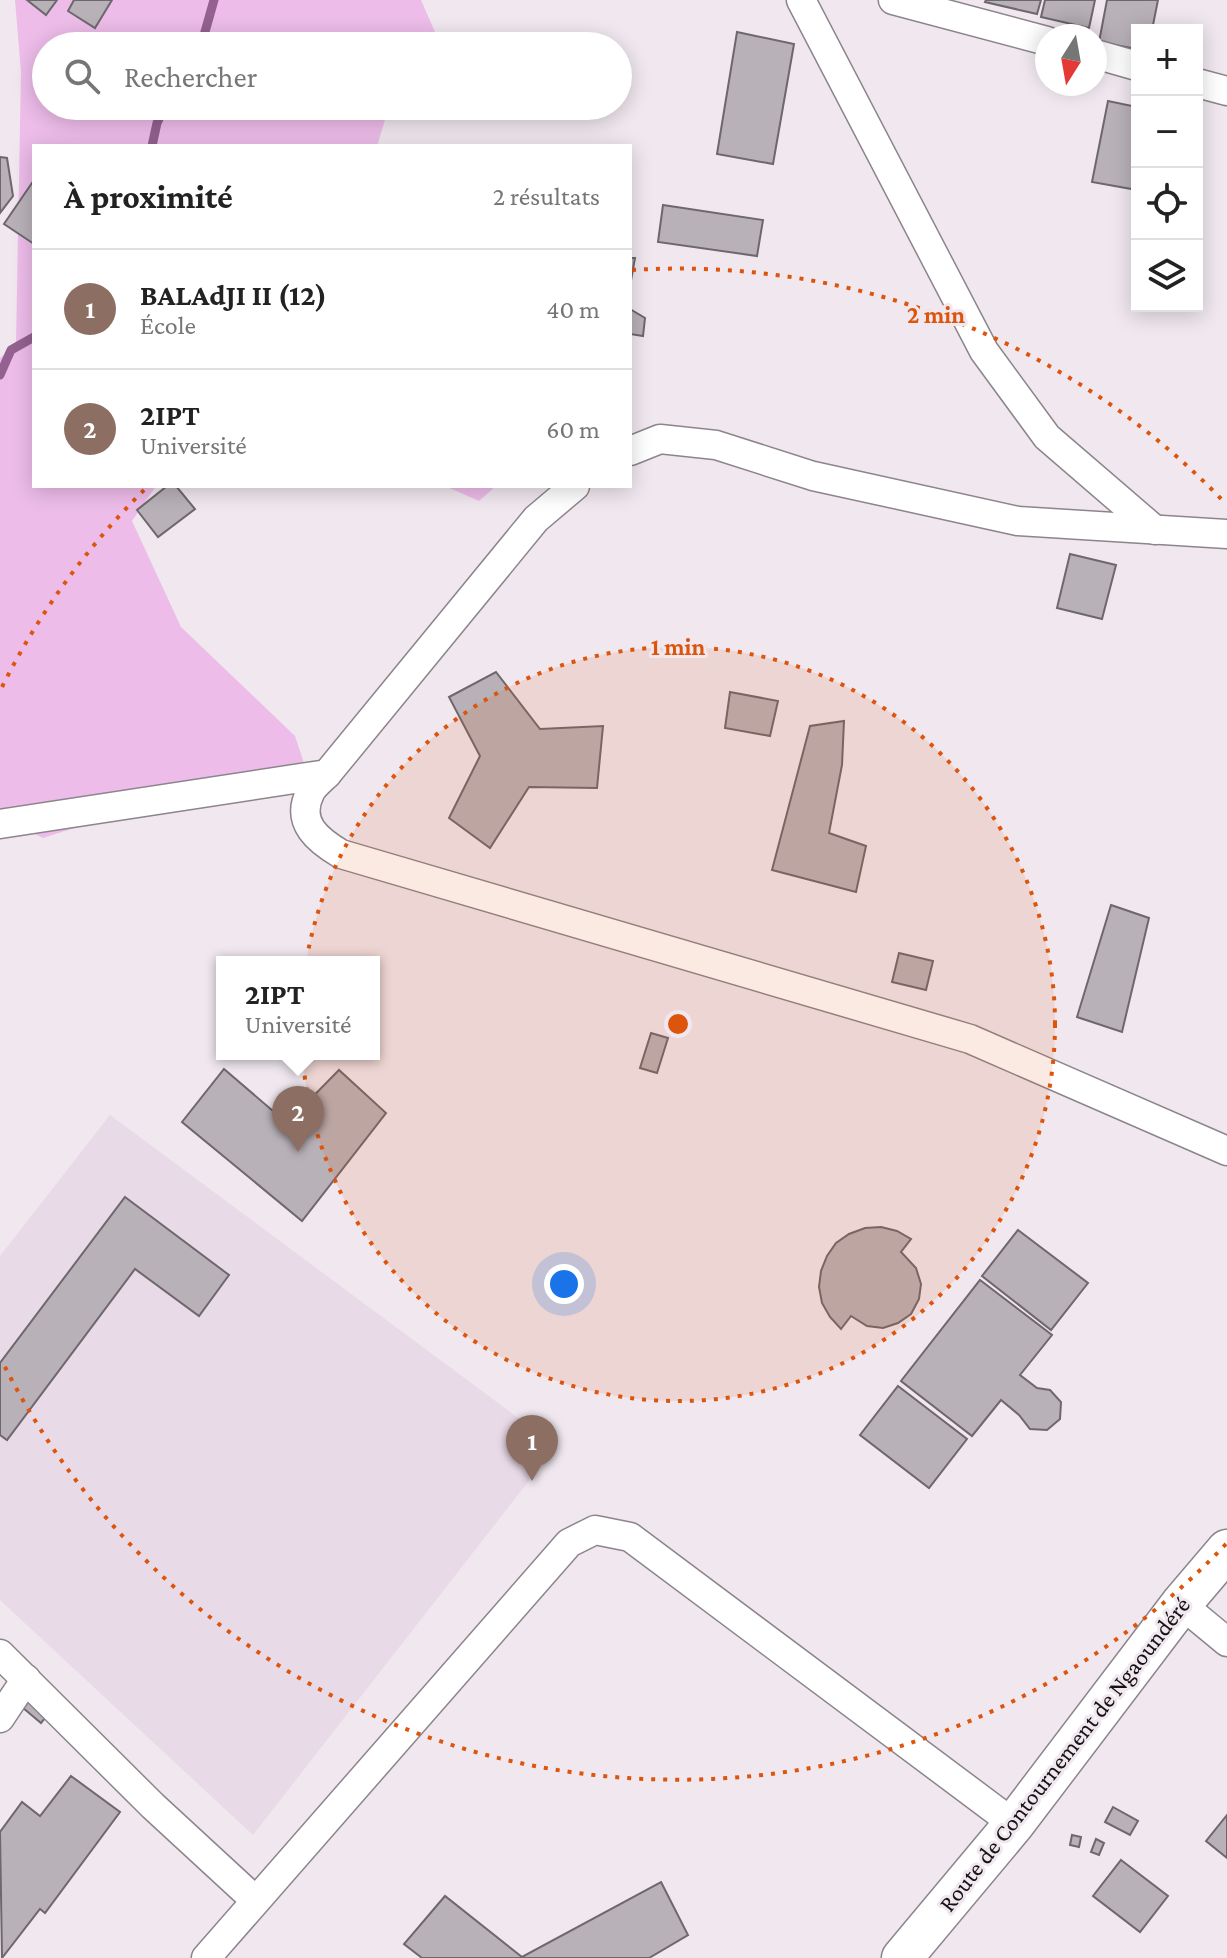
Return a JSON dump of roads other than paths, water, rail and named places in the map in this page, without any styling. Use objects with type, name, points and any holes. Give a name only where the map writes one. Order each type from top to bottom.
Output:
[{"type":"street","points":[[801,0],[984,351],[1047,437],[1155,530]]},
{"type":"street","points":[[893,0],[958,7],[1035,36]]},
{"type":"street","points":[[1107,57],[1131,64]]},
{"type":"street","points":[[1203,85],[1227,91]]},
{"type":"street","points":[[632,450],[660,439],[716,445],[813,476],[1018,521],[1227,534]]},
{"type":"street","points":[[573,488],[536,519],[310,793],[305,817],[317,839],[341,854],[970,1039],[1227,1151]]},
{"type":"street","points":[[0,824],[327,774]]},
{"type":"street","points":[[206,1958],[569,1543],[595,1530],[630,1537],[1014,1824]]},
{"type":"street","name":"Route de Contournement de Ngaoundéré","points":[[907,1956],[1014,1824],[1181,1604],[1227,1550]]},
{"type":"street","points":[[1181,1604],[1227,1642]]},
{"type":"street","points":[[0,1654],[153,1806],[255,1900]]},
{"type":"street","points":[[0,1718],[26,1679]]},
{"type":"waterway","points":[[205,32],[214,0]]},
{"type":"waterway","points":[[152,144],[158,120]]},
{"type":"waterway","points":[[0,375],[11,350],[32,338]]},
{"type":"place","name":"2IPT","points":[[298,1152]]},
{"type":"place","name":"BALAdJI II (12)","points":[[532,1481]]}]
